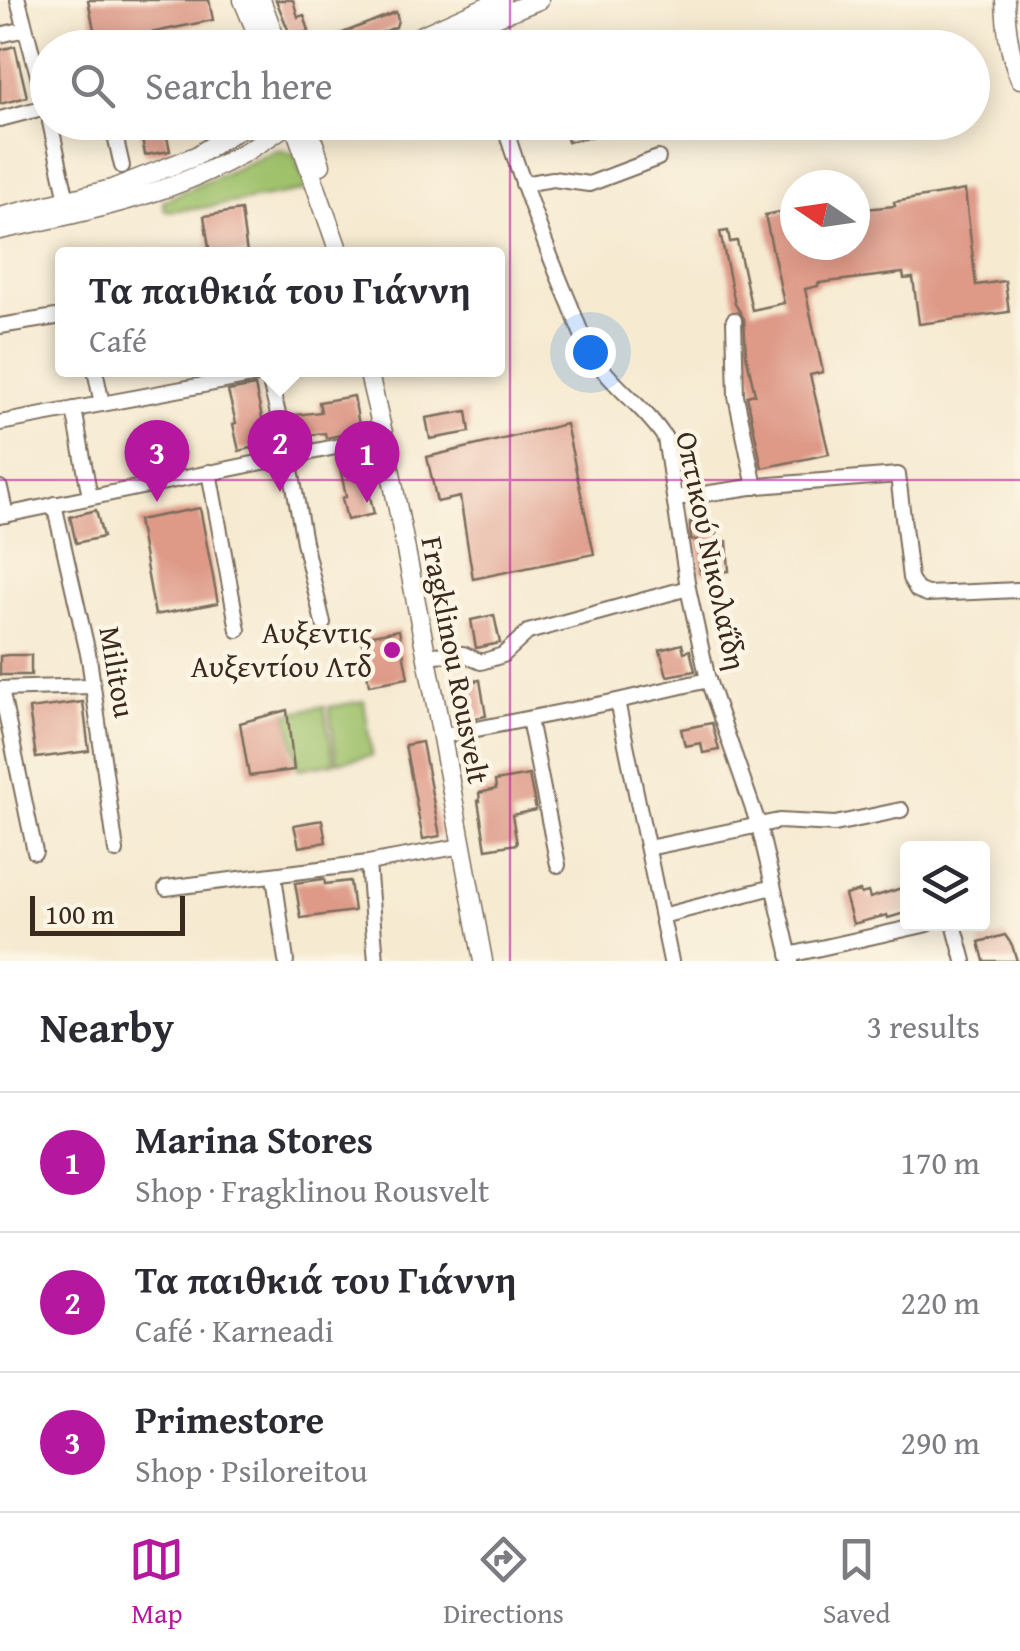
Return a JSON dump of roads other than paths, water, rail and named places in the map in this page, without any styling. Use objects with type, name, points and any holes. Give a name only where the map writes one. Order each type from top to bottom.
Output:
[{"type":"main road","points":[[243,0],[255,30]]},
{"type":"main road","points":[[261,0],[272,30]]},
{"type":"main road","points":[[432,30],[501,0]]},
{"type":"main road","points":[[450,30],[470,12],[539,0]]},
{"type":"main road","points":[[1005,0],[1006,31],[1020,78]]},
{"type":"main road","points":[[0,216],[112,189],[196,156],[221,140]]},
{"type":"main road","points":[[0,230],[119,204],[217,168],[266,140]]},
{"type":"main road","points":[[298,140],[337,247]]},
{"type":"main road","points":[[313,140],[347,247]]},
{"type":"main road","name":"Fragklinou Rousvelt","points":[[370,377],[483,961]]},
{"type":"street","points":[[18,0],[30,45]]},
{"type":"street","points":[[0,35],[24,28]]},
{"type":"street","points":[[0,119],[30,113]]},
{"type":"street","points":[[54,140],[67,200]]},
{"type":"street","points":[[116,140],[122,166]]},
{"type":"street","name":"Οπτικού Νικολαΐδη","points":[[510,140],[558,276],[592,356],[653,419],[665,438],[688,588],[708,680],[758,826],[790,958]]},
{"type":"street","points":[[523,184],[553,179],[588,184],[658,158]]},
{"type":"street","points":[[0,326],[55,317]]},
{"type":"street","points":[[734,320],[736,396],[756,487]]},
{"type":"street","points":[[96,377],[102,404]]},
{"type":"street","points":[[0,423],[242,377]]},
{"type":"street","points":[[269,377],[322,623]]},
{"type":"street","points":[[74,409],[90,497]]},
{"type":"street","points":[[0,488],[3,516],[384,437]]},
{"type":"street","points":[[208,472],[238,630]]},
{"type":"street","points":[[676,498],[898,475],[910,578],[916,590],[928,594],[1018,590]]},
{"type":"street","name":"Militou","points":[[54,504],[88,658],[116,851]]},
{"type":"street","points":[[425,655],[463,654],[481,662],[504,655],[528,632],[688,588]]},
{"type":"street","points":[[442,736],[708,680]]},
{"type":"street","points":[[35,852],[0,689],[92,686]]},
{"type":"street","points":[[617,701],[671,961]]},
{"type":"street","points":[[530,719],[558,865]]},
{"type":"street","points":[[648,848],[780,820],[835,824],[901,810]]},
{"type":"street","points":[[166,888],[368,863],[462,846]]},
{"type":"street","points":[[368,863],[376,961]]},
{"type":"street","points":[[274,876],[286,961]]},
{"type":"street","points":[[662,916],[773,887]]},
{"type":"street","points":[[790,958],[900,931]]},
{"type":"street","points":[[956,931],[964,961]]},
{"type":"street","points":[[468,961],[480,940]]},
{"type":"place","name":"Τα παιθκιά του Γιάννη","points":[[280,492]]},
{"type":"place","name":"Primestore","points":[[157,502]]},
{"type":"place","name":"Marina Stores","points":[[367,503]]},
{"type":"place","name":"Αυξεντις Αυξεντίου Λτδ","points":[[392,650]]}]
